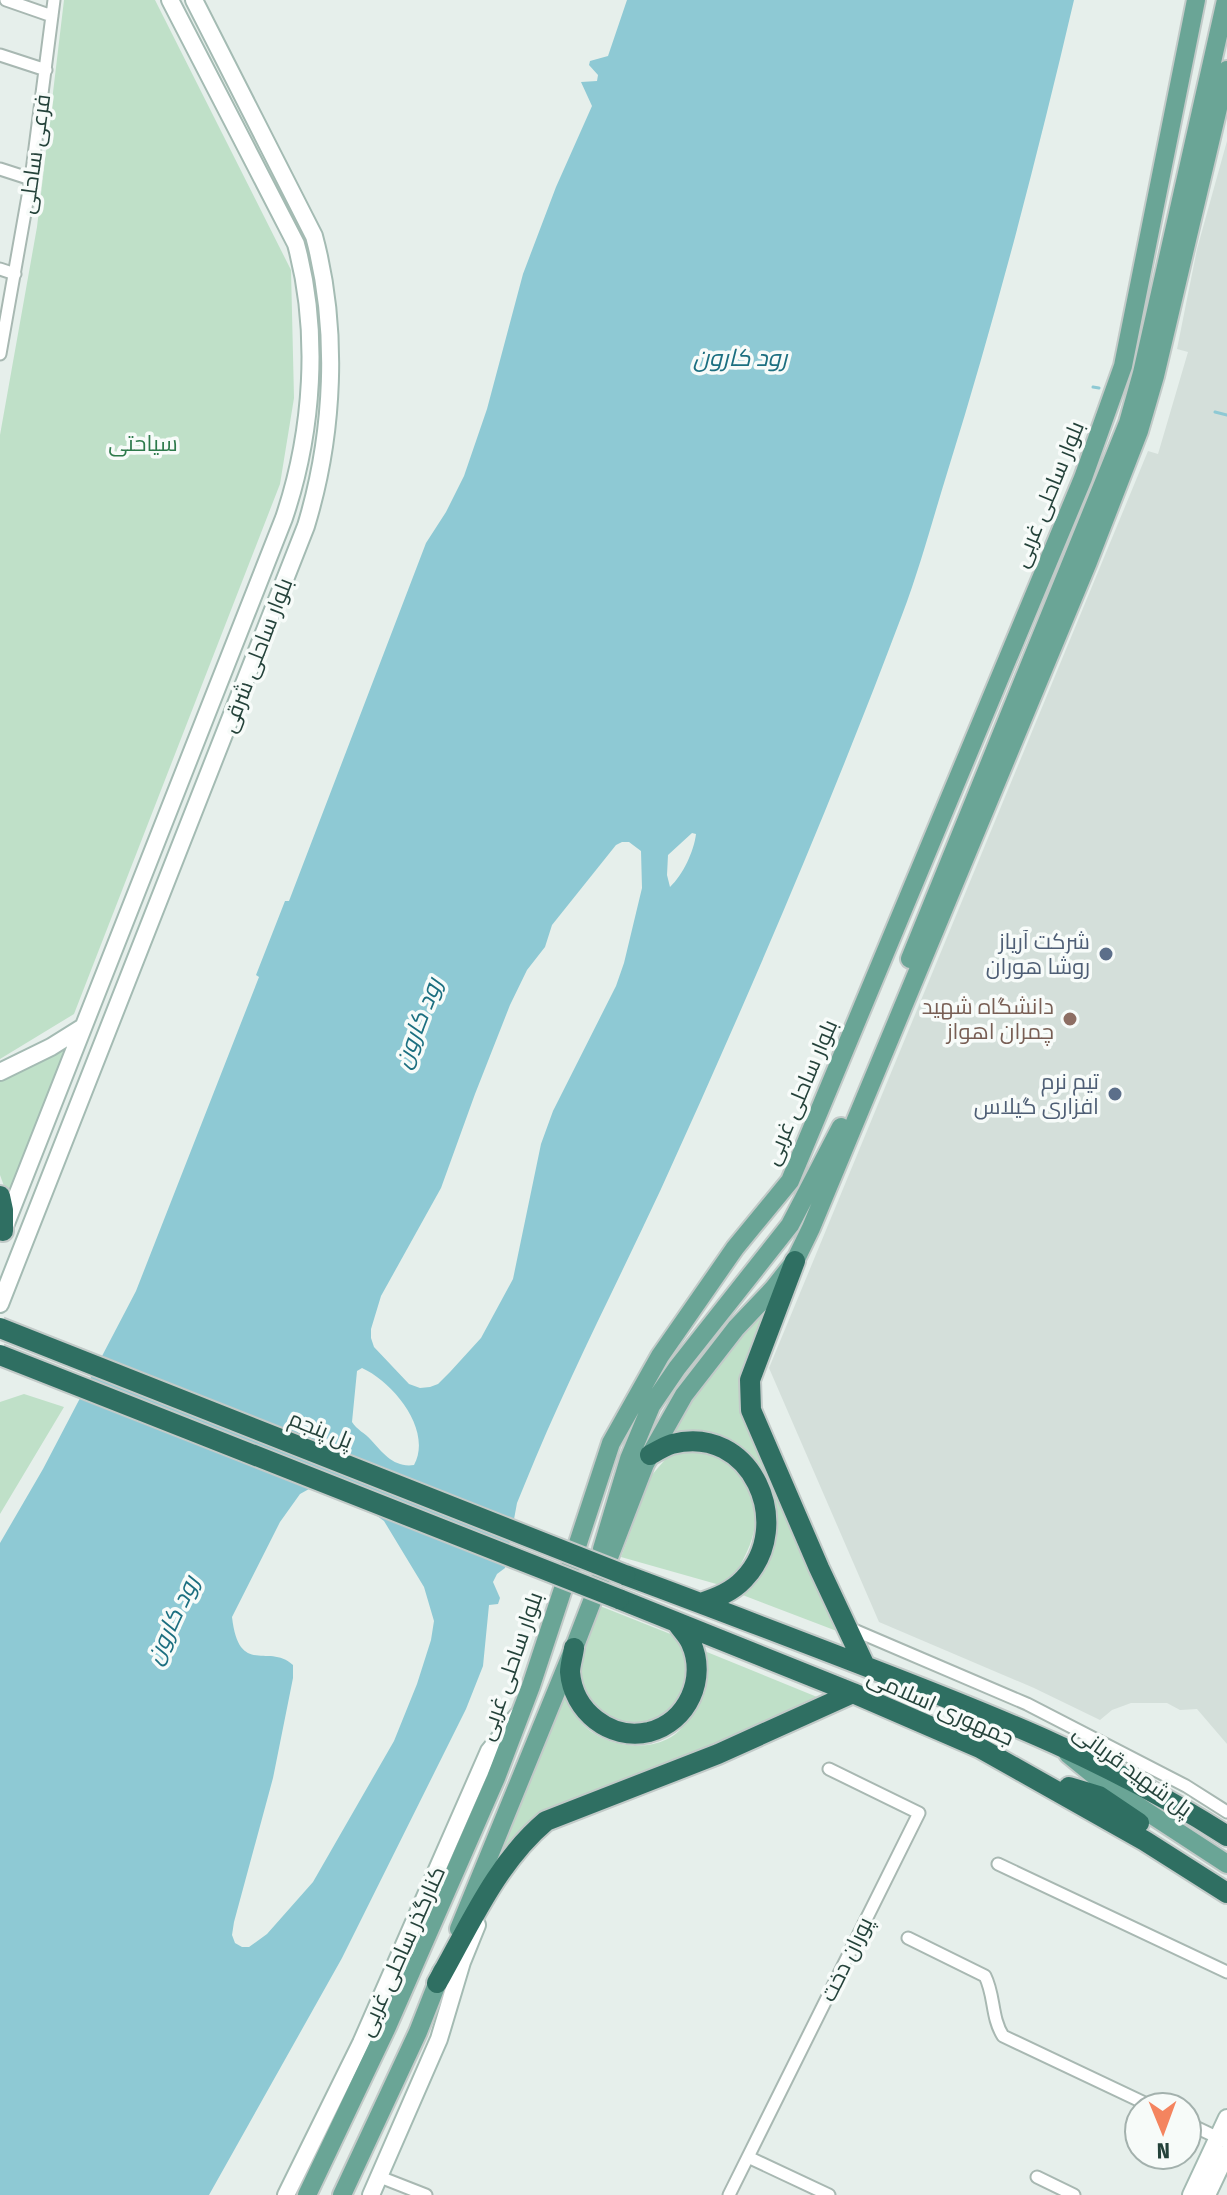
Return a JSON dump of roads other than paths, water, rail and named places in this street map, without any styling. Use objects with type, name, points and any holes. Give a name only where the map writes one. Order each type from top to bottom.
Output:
[{"type":"highway","points":[[0,1196],[3,1210],[1,1234]]},
{"type":"highway","points":[[795,1261],[750,1380],[751,1410],[865,1666]]},
{"type":"highway","name":"پل پنجم","points":[[0,1328],[625,1575]]},
{"type":"highway","name":"جمهوری اسلامی","points":[[0,1355],[619,1599],[980,1748],[1145,1841],[1227,1893]]},
{"type":"highway","points":[[650,1455],[672,1444],[698,1442],[724,1448],[745,1463],[762,1494],[766,1507],[766,1533],[758,1558],[744,1580],[721,1596],[701,1603]]},
{"type":"highway","name":"جمهوری اسلامی","points":[[625,1575],[1052,1741],[1176,1803],[1227,1836]]},
{"type":"highway","points":[[574,1648],[570,1670],[574,1693],[586,1712],[604,1726],[626,1733],[649,1732],[670,1722],[686,1706],[696,1686],[697,1663],[691,1641],[677,1623]]},
{"type":"highway","points":[[437,1983],[492,1886],[525,1839],[546,1821],[718,1754],[853,1693]]},
{"type":"highway","name":"پل شهید قربانی","points":[[1031,1775],[1099,1796],[1227,1881]]},
{"type":"main road","name":"بلوار ساحلی شرقی","points":[[1,1234],[284,518],[298,478],[305,437],[309,328],[306,280],[296,244],[170,0]]},
{"type":"main road","name":"بلوار ساحلی شرقی","points":[[0,1304],[306,526],[319,484],[326,440],[329,327],[325,275],[314,236],[194,0]]},
{"type":"main road","name":"بلوار ساحلی غربی","points":[[307,2194],[393,2015],[496,1778],[611,1443],[669,1344],[735,1248],[790,1181],[1022,618],[1083,478],[1123,366],[1196,0]]},
{"type":"main road","name":"بلوار ساحلی غربی","points":[[587,1614],[609,1520],[651,1406],[790,1225],[806,1190],[834,1143],[1128,423],[1226,0]]},
{"type":"main road","name":"بلوار ساحلی غربی","points":[[342,2195],[437,1983],[650,1455],[684,1395],[795,1261],[811,1228],[1076,591],[1139,431],[1155,376],[1227,70]]},
{"type":"main road","points":[[92,1006],[115,1015]]},
{"type":"main road","points":[[0,1072],[51,1047],[84,1026]]},
{"type":"main road","name":"کنارگذر ساحلی غربی","points":[[286,2195],[361,2043],[489,1751],[521,1711]]},
{"type":"main road","name":"پل شهید قربانی","points":[[1052,1741],[1106,1785],[1227,1864]]},
{"type":"main road","points":[[371,2195],[439,2039],[462,1962],[492,1886]]},
{"type":"main road","points":[[1191,2195],[1222,2140],[1227,2118]]},
{"type":"main road","points":[[342,2119],[347,2131],[354,2135],[362,2136],[373,2130]]},
{"type":"main road","points":[[1207,2195],[1227,2153]]},
{"type":"main road","points":[[307,2194],[319,2188],[333,2195]]},
{"type":"street","points":[[6,0],[52,16]]},
{"type":"street","name":"فرعی ساحلی","points":[[0,354],[31,179],[54,0]]},
{"type":"street","points":[[0,55],[46,70]]},
{"type":"street","points":[[0,169],[31,179]]},
{"type":"street","points":[[0,269],[15,274]]},
{"type":"street","points":[[846,1627],[1027,1704],[1186,1786],[1227,1812]]},
{"type":"street","name":"پوران دخت","points":[[729,2195],[919,1813],[829,1769]]},
{"type":"street","points":[[998,1864],[1227,1972]]},
{"type":"street","points":[[908,1938],[985,1976],[994,2022],[1003,2036],[1123,2093]]},
{"type":"street","points":[[1203,2131],[1222,2140]]},
{"type":"street","points":[[748,2157],[829,2195]]},
{"type":"street","points":[[380,2177],[426,2195]]},
{"type":"street","points":[[1037,2177],[1074,2195]]},
{"type":"water","name":"رود کارون","points":[[627,0],[1074,0],[999,295],[909,597],[846,760],[756,975],[661,1189],[556,1410],[517,1503],[505,1568],[493,1582],[500,1598],[498,1604],[489,1605],[483,1666],[466,1709],[342,1958],[209,2195],[0,2195],[0,1543],[43,1469],[136,1291],[426,543],[464,476],[487,409],[523,274],[556,187],[592,106],[581,82],[597,81],[598,75],[589,65],[590,61],[608,56]],"holes":[[[692,833],[696,834],[687,862],[670,887],[668,855]],[[629,842],[641,851],[642,888],[616,986],[553,1111],[541,1144],[513,1279],[481,1338],[450,1372],[430,1387],[420,1388],[409,1384],[374,1347],[371,1338],[381,1296],[441,1188],[510,1005],[527,970],[545,947],[552,925],[616,845]],[[362,1368],[386,1384],[407,1409],[418,1437],[414,1465],[401,1464],[390,1458],[352,1422],[357,1371]],[[309,1489],[369,1510],[384,1521],[424,1587],[434,1621],[417,1684],[394,1741],[313,1882],[267,1934],[249,1947],[242,1947],[235,1943],[232,1935],[234,1922],[273,1778],[293,1665],[274,1656],[248,1653],[236,1636],[232,1617],[280,1522],[300,1494]]]},
{"type":"waterway","points":[[1093,387],[1099,388]]},
{"type":"waterway","points":[[1215,412],[1227,415]]},
{"type":"place","name":"شرکت آریاز روشا هوران","points":[[1106,954]]},
{"type":"place","name":"دانشگاه شهید چمران اهواز","points":[[1070,1019]]},
{"type":"place","name":"تیم نرم افزاری گیلاس","points":[[1115,1094]]},
{"type":"park label","name":"سیاحتی","points":[[143,443]]}]
